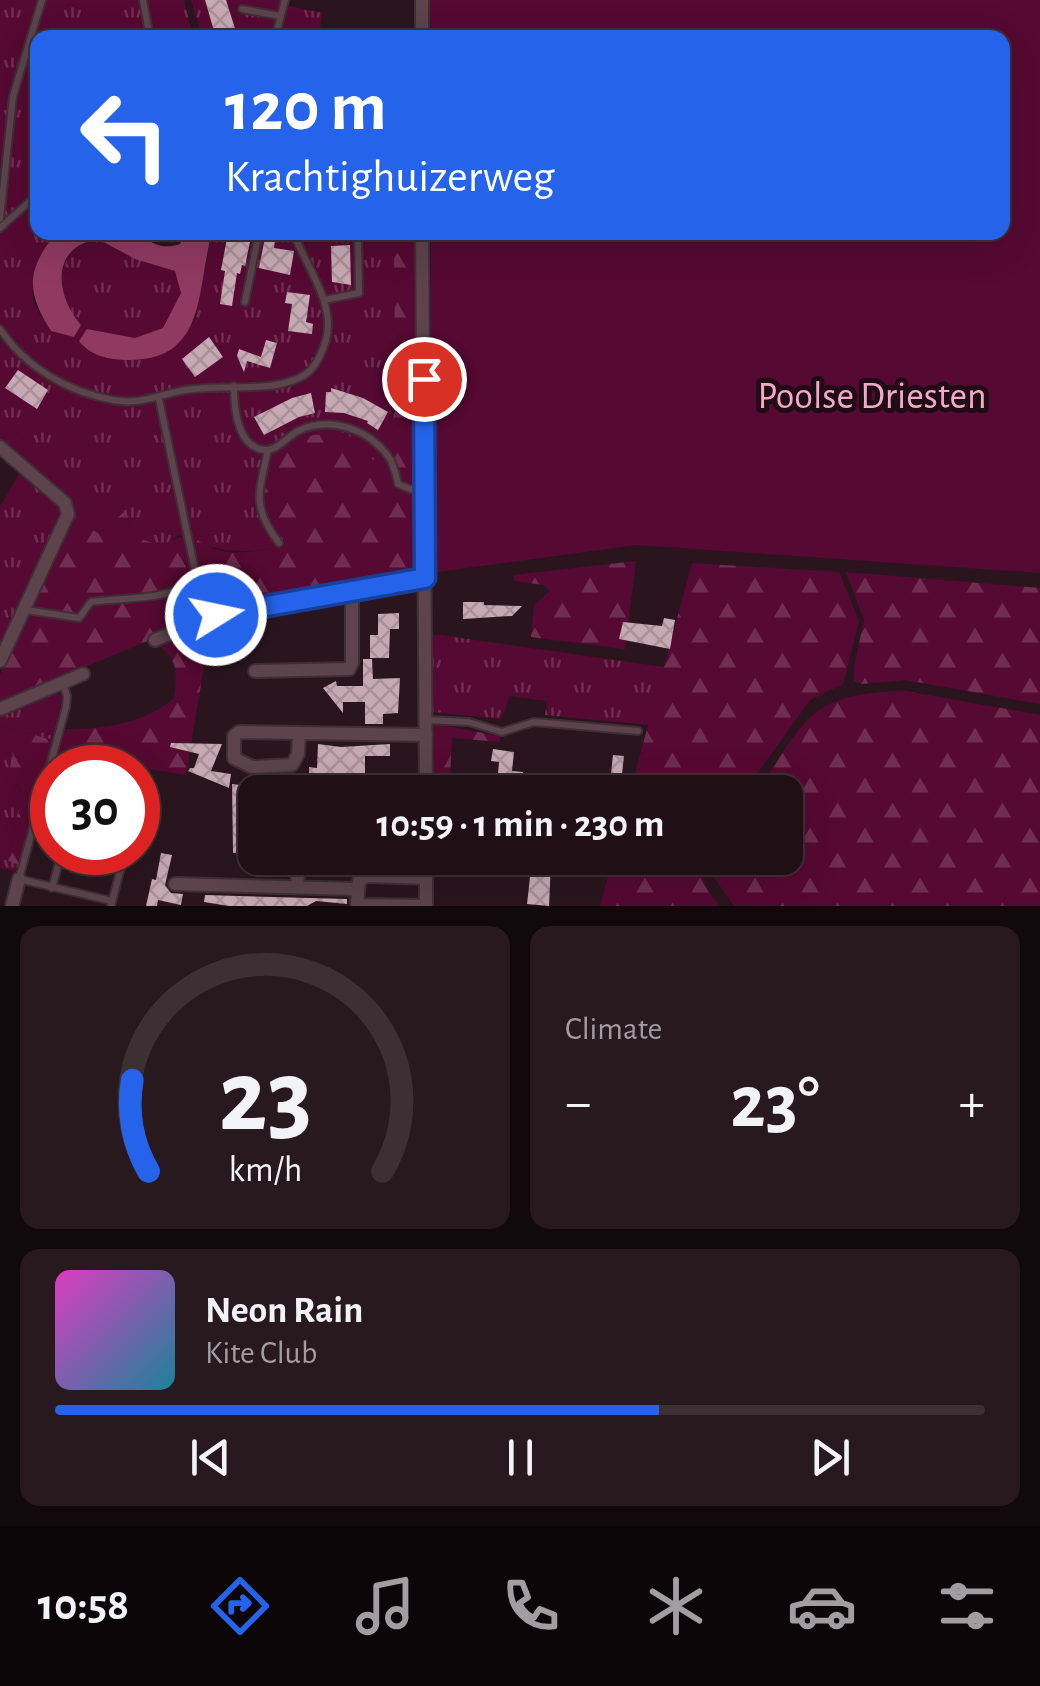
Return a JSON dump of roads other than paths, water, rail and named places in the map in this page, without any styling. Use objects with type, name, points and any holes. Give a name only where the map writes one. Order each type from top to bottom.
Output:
[{"type":"street","points":[[422,0],[422,30]]},
{"type":"street","points":[[422,240],[426,775]]},
{"type":"street","points":[[0,447],[68,508],[66,520],[0,661]]},
{"type":"street","points":[[155,640],[216,615],[425,578]]},
{"type":"street","points":[[255,671],[349,669],[352,591]]},
{"type":"street","points":[[0,709],[83,674]]},
{"type":"street","points":[[299,736],[297,759],[292,765],[252,767],[234,758],[236,733],[299,736],[426,728]]},
{"type":"street","points":[[297,887],[298,875]]},
{"type":"street","points":[[366,876],[426,878],[426,906],[356,901],[359,881],[366,876]]},
{"type":"street","points":[[12,906],[19,879]]},
{"type":"street","points":[[175,884],[356,889]]},
{"type":"lane","points":[[33,30],[42,0]]},
{"type":"lane","points":[[143,0],[149,30]]},
{"type":"lane","points":[[276,30],[286,0]]},
{"type":"lane","points":[[242,9],[280,16]]},
{"type":"lane","points":[[0,218],[4,149],[13,96],[30,40]]},
{"type":"lane","points":[[0,228],[30,201]]},
{"type":"lane","points":[[245,302],[257,240]]},
{"type":"lane","points":[[0,329],[24,358],[79,391],[115,401],[159,398],[180,391],[279,384],[308,373],[327,334],[324,300],[297,240]]},
{"type":"lane","points":[[324,300],[359,293],[358,240]]},
{"type":"lane","points":[[234,386],[237,421],[244,436],[258,447],[268,450],[314,425],[337,424],[382,450],[390,458],[398,484],[426,489]]},
{"type":"lane","points":[[24,610],[79,618],[91,602],[162,595],[182,590],[197,580],[159,398]]},
{"type":"lane","points":[[268,450],[257,498],[262,521],[278,543]]},
{"type":"lane","points":[[63,683],[68,696],[66,706],[19,879],[111,904],[119,875]]},
{"type":"lane","points":[[426,728],[469,722],[502,732],[534,722],[638,730]]},
{"type":"lane","points":[[52,888],[56,875]]},
{"type":"park label","name":"Poolse Driesten","points":[[872,397]]}]
